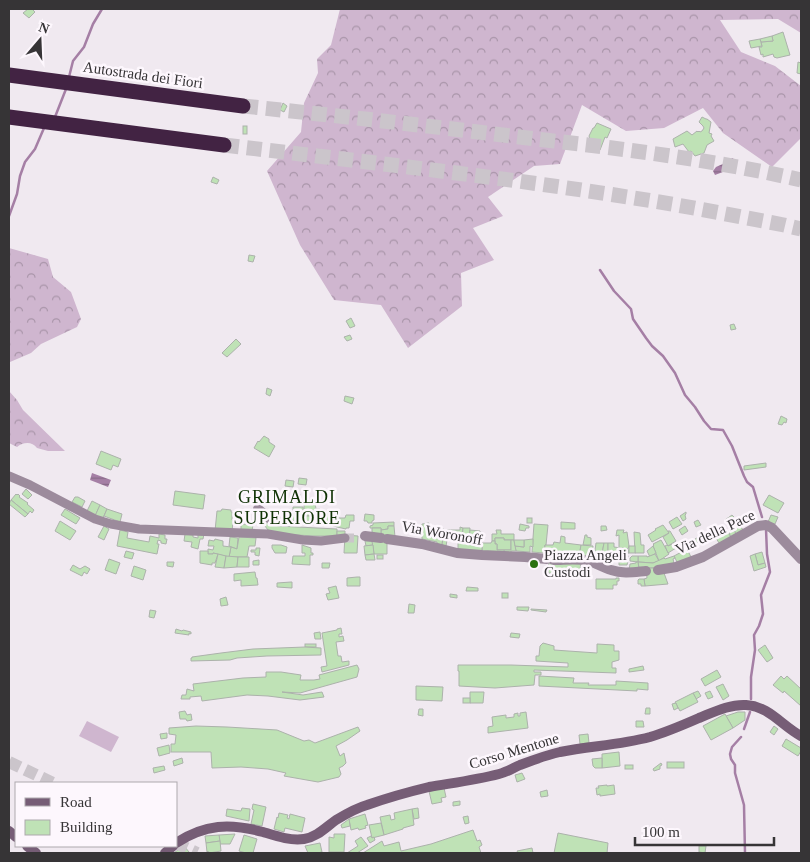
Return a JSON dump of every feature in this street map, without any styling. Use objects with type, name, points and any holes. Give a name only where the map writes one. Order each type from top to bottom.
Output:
[{"type":"highway","name":"Autostrada dei Fiori","points":[[9,75],[243,106]]},
{"type":"highway","points":[[9,118],[224,146]]},
{"type":"main road","name":"Corso Mentone","points":[[178,842],[196,832],[210,827],[222,826],[244,828],[293,839],[304,839],[316,835],[350,812],[391,797],[502,773],[558,752],[643,739],[672,730],[731,706],[748,705],[762,708],[801,736]]},
{"type":"street","points":[[9,476],[95,519],[111,524],[139,529],[268,534],[303,540],[321,541],[345,538]]},
{"type":"street","points":[[258,509],[270,519]]},
{"type":"street","name":"Via della Pace","points":[[658,570],[676,567],[703,557],[758,526],[766,525],[772,528],[801,559]]},
{"type":"street","name":"Via Woronoff","points":[[362,537],[384,538],[422,544],[457,553],[482,556],[583,560],[618,572],[646,571]]},
{"type":"green space","points":[[340,9],[801,9],[801,33],[778,19],[720,20],[741,52],[775,66],[801,86],[801,138],[772,167],[723,133],[703,108],[664,128],[626,131],[582,105],[560,164],[534,166],[488,197],[503,216],[473,228],[494,260],[461,273],[462,306],[408,348],[381,305],[334,300],[300,245],[267,171],[301,132],[304,103],[318,73],[317,59],[331,45]]},
{"type":"green space","points":[[9,248],[48,259],[53,277],[71,292],[81,319],[77,327],[41,344],[31,353],[9,364]]},
{"type":"green space","points":[[9,391],[23,410],[65,451],[48,451],[27,443],[17,447],[9,443]]},
{"type":"green space","points":[[87,721],[119,737],[111,752],[79,736]]},
{"type":"shaded area","points":[[733,158],[736,167],[715,175],[713,171],[716,167]]},
{"type":"shaded area","points":[[92,473],[111,480],[108,487],[90,480]]},
{"type":"building","points":[[28,9],[32,9],[35,12],[29,18],[23,13]]},
{"type":"building","points":[[783,32],[790,55],[777,58],[773,54],[763,57],[759,47],[762,47],[761,42],[773,41],[772,36]]},
{"type":"building","points":[[772,36],[773,41],[761,42],[760,39]]},
{"type":"building","points":[[760,39],[762,46],[751,48],[749,41]]},
{"type":"building","points":[[798,62],[801,63],[801,74],[797,73]]},
{"type":"building","points":[[283,103],[287,106],[284,112],[280,110]]},
{"type":"building","points":[[702,117],[711,122],[709,133],[712,134],[711,136],[714,141],[707,145],[704,153],[695,156],[683,144],[675,147],[673,139],[687,131],[692,135],[697,131],[702,131],[704,128],[699,122]]},
{"type":"building","points":[[597,123],[611,129],[607,138],[605,137],[600,150],[593,146],[596,142],[590,139],[589,136]]},
{"type":"building","points":[[243,126],[247,126],[247,134],[243,134]]},
{"type":"building","points":[[213,177],[219,180],[217,184],[211,182]]},
{"type":"building","points":[[249,255],[255,256],[253,262],[248,261]]},
{"type":"building","points":[[351,318],[355,326],[350,328],[346,321]]},
{"type":"building","points":[[734,324],[736,329],[731,330],[730,325]]},
{"type":"building","points":[[350,335],[352,339],[347,341],[344,337]]},
{"type":"building","points":[[236,339],[241,344],[227,357],[222,353]]},
{"type":"building","points":[[267,388],[272,390],[270,396],[266,394]]},
{"type":"building","points":[[345,396],[354,398],[352,404],[344,401]]},
{"type":"building","points":[[781,416],[787,419],[786,423],[784,422],[782,425],[778,424]]},
{"type":"building","points":[[264,436],[275,446],[269,457],[254,448]]},
{"type":"building","points":[[101,451],[121,459],[118,467],[113,465],[111,470],[96,464]]},
{"type":"building","points":[[766,463],[766,467],[744,470],[744,466]]},
{"type":"building","points":[[299,478],[307,479],[306,485],[298,484]]},
{"type":"building","points":[[286,480],[294,481],[293,487],[285,486]]},
{"type":"building","points":[[26,489],[32,495],[28,499],[22,494]]},
{"type":"building","points":[[175,491],[205,495],[203,509],[173,505]]},
{"type":"building","points":[[292,493],[300,494],[300,497],[292,497]]},
{"type":"building","points":[[16,494],[34,510],[32,513],[30,511],[28,514],[11,500]]},
{"type":"building","points":[[769,495],[784,503],[778,513],[763,505]]},
{"type":"building","points":[[75,497],[85,501],[82,507],[72,502]]},
{"type":"building","points":[[11,500],[28,514],[25,517],[9,504]]},
{"type":"building","points":[[92,501],[100,505],[95,516],[87,511]]},
{"type":"building","points":[[304,503],[315,503],[314,516],[304,516]]},
{"type":"building","points":[[100,505],[107,509],[102,520],[95,516]]},
{"type":"building","points":[[293,507],[303,507],[304,521],[284,520],[284,513],[293,512]]},
{"type":"building","points":[[65,509],[80,518],[76,524],[61,515]]},
{"type":"building","points":[[107,509],[122,514],[120,522],[104,516]]},
{"type":"building","points":[[222,509],[231,510],[232,512],[232,532],[215,531],[217,511]]},
{"type":"building","points":[[316,509],[321,511],[319,521],[304,521],[304,516],[314,516]]},
{"type":"building","points":[[321,511],[337,512],[337,518],[354,515],[354,521],[350,521],[349,528],[337,527],[319,521]]},
{"type":"building","points":[[686,512],[686,519],[683,521],[680,516]]},
{"type":"building","points":[[365,514],[374,515],[372,523],[364,521]]},
{"type":"building","points":[[732,515],[734,517],[727,523],[725,520]]},
{"type":"building","points":[[771,515],[778,517],[775,524],[768,522]]},
{"type":"building","points":[[677,517],[682,524],[673,529],[669,522]]},
{"type":"building","points":[[527,518],[532,518],[532,523],[527,523]]},
{"type":"building","points":[[698,520],[701,525],[696,527],[694,522]]},
{"type":"building","points":[[60,521],[76,531],[70,540],[55,531]]},
{"type":"building","points":[[267,522],[278,526],[337,529],[337,536],[278,534],[268,530],[265,526]]},
{"type":"building","points":[[394,522],[394,526],[388,526],[388,529],[370,528],[373,523]]},
{"type":"building","points":[[561,522],[575,523],[575,529],[561,529]]},
{"type":"building","points":[[429,523],[429,533],[439,535],[441,529],[444,529],[442,545],[422,539],[422,524]]},
{"type":"building","points":[[739,523],[744,532],[737,536],[732,526]]},
{"type":"building","points":[[241,524],[253,525],[252,531],[241,532]]},
{"type":"building","points":[[416,524],[417,526],[406,527],[405,525]]},
{"type":"building","points":[[520,524],[529,526],[529,528],[526,528],[525,531],[519,530]]},
{"type":"building","points":[[534,524],[548,525],[544,553],[532,552]]},
{"type":"building","points":[[663,525],[669,533],[652,542],[648,535]]},
{"type":"building","points":[[104,526],[109,529],[104,540],[98,537]]},
{"type":"building","points":[[388,526],[394,526],[395,537],[381,536],[381,530],[388,529]]},
{"type":"building","points":[[601,526],[606,526],[607,530],[601,531]]},
{"type":"building","points":[[685,526],[688,531],[682,535],[679,530]]},
{"type":"building","points":[[460,527],[463,528],[462,539],[447,538],[447,530],[460,530]]},
{"type":"building","points":[[725,527],[732,539],[721,546],[714,535]]},
{"type":"building","points":[[372,528],[381,528],[381,536],[372,532]]},
{"type":"building","points":[[463,528],[470,528],[469,539],[462,539]]},
{"type":"building","points":[[733,528],[737,536],[732,539],[728,531]]},
{"type":"building","points":[[120,530],[128,532],[127,538],[149,542],[150,536],[159,538],[159,534],[165,535],[165,539],[167,539],[166,544],[158,540],[157,554],[117,546]]},
{"type":"building","points":[[470,530],[480,531],[480,536],[475,536],[475,540],[469,539]]},
{"type":"building","points":[[496,530],[501,530],[501,534],[514,534],[514,540],[495,538],[495,541],[492,541],[492,534],[497,534]]},
{"type":"building","points":[[617,530],[624,530],[623,533],[627,532],[628,549],[619,548],[619,535],[616,536]]},
{"type":"building","points":[[337,531],[345,531],[345,536],[337,537]]},
{"type":"building","points":[[668,531],[670,531],[676,541],[668,546],[663,537],[669,533]]},
{"type":"building","points":[[634,532],[640,533],[641,545],[644,545],[644,553],[635,553]]},
{"type":"building","points":[[185,534],[198,538],[198,534],[204,534],[203,539],[200,539],[198,549],[191,547],[192,542],[184,541]]},
{"type":"building","points":[[704,534],[706,537],[696,543],[695,539]]},
{"type":"building","points":[[345,535],[358,536],[357,553],[344,553]]},
{"type":"building","points":[[585,535],[591,538],[591,545],[583,545]]},
{"type":"building","points":[[561,536],[565,537],[565,543],[581,545],[579,557],[556,553],[556,558],[544,558],[545,545],[553,545],[554,542],[560,543]]},
{"type":"building","points":[[230,537],[238,538],[237,549],[229,546]]},
{"type":"building","points":[[239,537],[256,538],[255,546],[249,546],[247,557],[229,557],[231,547],[237,549]]},
{"type":"building","points":[[443,538],[447,540],[446,546],[442,545]]},
{"type":"building","points":[[495,538],[511,540],[511,550],[497,550]]},
{"type":"building","points":[[215,539],[223,541],[223,546],[231,547],[229,557],[213,553],[208,554],[208,549],[213,550],[214,546],[208,546],[209,540],[214,541]]},
{"type":"building","points":[[533,539],[533,547],[530,546],[530,552],[516,551],[515,546],[524,547],[524,540]]},
{"type":"building","points":[[511,540],[514,540],[516,551],[504,554],[504,550],[511,550]]},
{"type":"building","points":[[514,540],[524,540],[524,547],[515,546]]},
{"type":"building","points":[[661,540],[669,554],[659,561],[653,544]]},
{"type":"building","points":[[365,541],[372,541],[373,545],[366,546]]},
{"type":"building","points":[[372,541],[387,542],[387,554],[374,554]]},
{"type":"building","points":[[495,541],[495,544],[497,544],[497,550],[504,550],[504,554],[482,552],[482,543],[491,543]]},
{"type":"building","points":[[458,542],[482,543],[482,552],[458,549]]},
{"type":"building","points":[[596,543],[604,543],[601,559],[594,558]]},
{"type":"building","points":[[604,543],[608,543],[608,553],[627,553],[628,557],[610,557],[610,560],[601,559]]},
{"type":"building","points":[[608,543],[614,543],[614,547],[628,549],[629,553],[608,553]]},
{"type":"building","points":[[675,543],[676,548],[668,553],[665,546]]},
{"type":"building","points":[[272,545],[287,547],[286,553],[275,553]]},
{"type":"building","points":[[302,545],[311,548],[311,553],[313,553],[313,555],[310,555],[310,565],[292,564],[293,556],[305,556],[305,553],[302,553]]},
{"type":"building","points":[[373,545],[374,554],[365,555],[364,546]]},
{"type":"building","points":[[581,545],[593,546],[591,558],[579,557]]},
{"type":"building","points":[[629,546],[635,546],[635,553],[629,553]]},
{"type":"building","points":[[653,546],[656,553],[650,557],[647,551]]},
{"type":"building","points":[[256,548],[260,548],[259,556],[255,555],[255,552],[251,552],[251,550],[256,550]]},
{"type":"building","points":[[687,549],[691,557],[678,564],[674,556]]},
{"type":"building","points":[[126,551],[134,553],[132,559],[124,557]]},
{"type":"building","points":[[200,551],[208,551],[208,554],[218,554],[215,563],[212,563],[212,565],[200,563]]},
{"type":"building","points":[[762,552],[765,563],[758,565],[755,554]]},
{"type":"building","points":[[218,554],[226,556],[224,568],[215,567]]},
{"type":"building","points":[[374,554],[375,560],[366,560],[365,555]]},
{"type":"building","points":[[655,554],[659,561],[653,563],[638,562],[638,556],[647,557]]},
{"type":"building","points":[[755,554],[758,565],[765,563],[766,567],[754,571],[750,556]]},
{"type":"building","points":[[377,555],[383,555],[383,559],[377,559]]},
{"type":"building","points":[[226,556],[238,557],[237,567],[224,568]]},
{"type":"building","points":[[632,556],[638,556],[638,562],[630,561]]},
{"type":"building","points":[[674,556],[674,563],[657,568],[639,568],[638,562],[653,563]]},
{"type":"building","points":[[238,557],[249,557],[249,567],[237,567]]},
{"type":"building","points":[[109,559],[120,563],[116,574],[105,570]]},
{"type":"building","points":[[259,560],[259,565],[253,565],[253,561]]},
{"type":"building","points":[[549,561],[581,562],[580,570],[569,572],[567,569],[563,573],[548,573]]},
{"type":"building","points":[[628,561],[627,565],[619,565],[619,562]]},
{"type":"building","points":[[167,562],[174,562],[173,567],[167,566]]},
{"type":"building","points":[[638,562],[639,569],[629,570],[630,564]]},
{"type":"building","points":[[322,563],[330,563],[329,568],[322,568]]},
{"type":"building","points":[[73,565],[80,569],[85,566],[90,569],[87,574],[84,572],[82,576],[70,570]]},
{"type":"building","points":[[134,566],[146,570],[143,580],[131,576]]},
{"type":"building","points":[[646,568],[657,568],[664,573],[668,584],[645,586],[644,579],[647,578]]},
{"type":"building","points":[[255,572],[258,585],[241,586],[241,580],[234,581],[234,574]]},
{"type":"building","points":[[360,577],[360,586],[347,586],[347,578]]},
{"type":"building","points":[[619,578],[619,581],[617,581],[617,585],[613,585],[613,589],[596,589],[596,579]]},
{"type":"building","points":[[639,579],[644,579],[645,586],[638,584]]},
{"type":"building","points":[[292,582],[292,588],[277,587],[277,583]]},
{"type":"building","points":[[336,586],[339,598],[328,600],[326,594],[330,593],[328,588]]},
{"type":"building","points":[[467,587],[478,588],[478,591],[466,591]]},
{"type":"building","points":[[502,593],[508,593],[508,598],[502,598]]},
{"type":"building","points":[[450,594],[457,595],[457,598],[450,597]]},
{"type":"building","points":[[226,597],[228,605],[221,606],[220,599]]},
{"type":"building","points":[[409,604],[415,605],[414,613],[408,613]]},
{"type":"building","points":[[517,607],[529,607],[528,611],[517,610]]},
{"type":"building","points":[[531,609],[547,610],[546,612]]},
{"type":"building","points":[[150,610],[156,611],[154,618],[149,617]]},
{"type":"building","points":[[341,628],[342,634],[339,634],[339,637],[343,636],[344,641],[336,642],[338,656],[341,656],[342,662],[349,661],[349,665],[322,672],[321,667],[327,666],[322,633]]},
{"type":"building","points":[[176,629],[191,632],[191,634],[175,633]]},
{"type":"building","points":[[320,632],[321,639],[315,639],[314,633]]},
{"type":"building","points":[[511,633],[520,634],[519,638],[510,637]]},
{"type":"building","points":[[543,643],[554,646],[554,650],[597,653],[597,644],[614,645],[614,651],[619,651],[619,660],[612,662],[612,668],[616,668],[616,673],[534,670],[534,672],[541,672],[541,675],[535,675],[534,685],[495,688],[459,686],[458,665],[568,667],[568,663],[536,661],[536,656],[539,656],[540,646]]},
{"type":"building","points":[[305,644],[316,644],[316,647],[305,647]]},
{"type":"building","points":[[765,645],[773,658],[767,662],[758,650]]},
{"type":"building","points":[[321,648],[321,655],[191,661],[192,657],[253,649]]},
{"type":"building","points":[[357,665],[359,669],[357,677],[300,693],[282,692],[303,695],[322,692],[324,697],[300,700],[247,695],[202,701],[201,696],[181,699],[182,695],[186,695],[187,689],[194,691],[193,684],[266,677],[266,672],[301,675],[300,680],[314,680],[320,679],[319,675]]},
{"type":"building","points":[[643,666],[644,670],[629,672],[629,669]]},
{"type":"building","points":[[717,670],[721,677],[705,686],[701,679]]},
{"type":"building","points":[[539,676],[574,678],[573,683],[589,683],[588,685],[616,685],[616,681],[648,683],[648,690],[539,686]]},
{"type":"building","points":[[781,676],[784,679],[787,676],[801,689],[801,706],[784,691],[783,693],[773,685]]},
{"type":"building","points":[[723,684],[729,696],[723,700],[716,687]]},
{"type":"building","points":[[416,686],[443,687],[442,701],[416,700]]},
{"type":"building","points":[[698,691],[701,696],[696,699],[693,693]]},
{"type":"building","points":[[710,691],[713,697],[708,699],[705,693]]},
{"type":"building","points":[[470,692],[484,692],[483,703],[470,703]]},
{"type":"building","points":[[693,693],[698,702],[680,711],[675,702]]},
{"type":"building","points":[[463,698],[470,698],[470,703],[463,703]]},
{"type":"building","points":[[676,703],[678,708],[674,710],[672,704]]},
{"type":"building","points":[[646,708],[650,708],[650,714],[645,714]]},
{"type":"building","points":[[419,709],[423,709],[423,716],[418,715]]},
{"type":"building","points":[[185,711],[187,715],[191,714],[192,720],[180,719],[179,712]]},
{"type":"building","points":[[526,712],[528,728],[488,733],[488,727],[493,726],[492,717],[506,715],[506,718],[514,717],[514,714],[518,713],[518,716],[520,716],[520,713]]},
{"type":"building","points":[[745,712],[745,720],[733,728],[726,716]]},
{"type":"building","points":[[725,714],[733,728],[711,740],[703,726]]},
{"type":"building","points":[[636,721],[643,721],[644,727],[636,727]]},
{"type":"building","points":[[196,726],[277,730],[304,741],[309,740],[315,743],[358,727],[360,731],[336,746],[340,756],[344,753],[346,763],[339,768],[341,774],[339,777],[318,782],[284,776],[286,773],[268,769],[241,767],[212,768],[211,752],[171,752],[171,744],[175,744],[176,735],[169,734],[169,728]]},
{"type":"building","points":[[774,726],[778,729],[774,735],[770,732]]},
{"type":"building","points":[[167,733],[167,738],[161,739],[160,734]]},
{"type":"building","points":[[588,734],[589,743],[580,744],[579,735]]},
{"type":"building","points":[[786,739],[801,748],[798,756],[782,746]]},
{"type":"building","points":[[526,744],[528,748],[521,750],[520,746]]},
{"type":"building","points":[[169,745],[170,753],[159,756],[157,748]]},
{"type":"building","points":[[619,752],[620,766],[602,768],[602,754]]},
{"type":"building","points":[[182,758],[183,763],[174,766],[173,761]]},
{"type":"building","points":[[602,758],[602,768],[595,768],[592,759]]},
{"type":"building","points":[[667,762],[684,762],[684,768],[667,768]]},
{"type":"building","points":[[661,763],[660,769],[654,771],[653,769]]},
{"type":"building","points":[[625,765],[633,765],[633,769],[625,769]]},
{"type":"building","points":[[164,766],[165,770],[154,773],[153,768]]},
{"type":"building","points":[[522,773],[525,779],[517,782],[515,775]]},
{"type":"building","points":[[614,785],[615,794],[597,795],[596,788],[599,788],[598,786]]},
{"type":"building","points":[[444,788],[446,797],[441,798],[442,802],[432,804],[429,791]]},
{"type":"building","points":[[547,790],[548,796],[541,797],[540,792]]},
{"type":"building","points":[[460,801],[460,805],[453,806],[453,802]]},
{"type":"building","points":[[253,804],[266,807],[262,826],[251,824],[254,810],[252,809]]},
{"type":"building","points":[[242,808],[250,809],[249,821],[226,816],[227,809],[241,811]]},
{"type":"building","points":[[418,808],[419,818],[414,819],[412,809]]},
{"type":"building","points":[[412,809],[414,825],[384,835],[380,817],[390,815],[391,820],[395,819],[394,813]]},
{"type":"building","points":[[279,813],[288,815],[287,818],[289,819],[290,814],[305,818],[302,832],[285,828],[284,832],[274,829]]},
{"type":"building","points":[[365,814],[368,825],[365,826],[366,828],[351,830],[349,819]]},
{"type":"building","points":[[468,816],[469,823],[465,824],[463,817]]},
{"type":"building","points":[[349,819],[350,826],[342,828],[341,825]]},
{"type":"building","points":[[381,823],[384,835],[372,838],[369,825]]},
{"type":"building","points":[[473,830],[477,841],[480,840],[482,845],[479,847],[481,853],[363,853],[382,841],[384,846],[399,842],[401,851],[431,844]]},
{"type":"building","points":[[558,833],[608,843],[607,853],[554,853]]},
{"type":"building","points":[[235,834],[230,844],[220,844],[219,835]]},
{"type":"building","points":[[334,834],[345,834],[344,852],[329,852],[329,837],[334,838]]},
{"type":"building","points":[[219,835],[220,841],[206,843],[205,836]]},
{"type":"building","points":[[244,835],[257,839],[253,853],[239,851]]},
{"type":"building","points":[[371,836],[375,840],[370,843],[367,838]]},
{"type":"building","points":[[361,837],[368,846],[357,853],[347,853],[358,846],[355,841]]},
{"type":"building","points":[[220,841],[221,851],[207,852],[206,843]]},
{"type":"building","points":[[320,843],[322,852],[308,853],[305,846]]},
{"type":"building","points":[[183,846],[189,852],[174,853]]},
{"type":"building","points":[[699,846],[706,846],[705,853],[699,852]]},
{"type":"building","points":[[532,848],[533,853],[518,853],[517,851]]},
{"type":"waterway","points":[[69,77],[73,61],[84,47],[93,24],[102,9]]},
{"type":"waterway","points":[[55,117],[66,89]]},
{"type":"waterway","points":[[9,216],[25,162],[35,149],[44,128]]},
{"type":"waterway","points":[[600,270],[614,291],[631,309],[633,319],[652,346],[663,356],[675,373],[685,395],[704,421],[711,429],[723,430],[747,482],[753,487],[762,517]]},
{"type":"waterway","points":[[751,699],[751,677],[755,650],[754,635],[763,614],[761,595],[770,572],[766,529]]},
{"type":"waterway","points":[[744,729],[750,712]]},
{"type":"waterway","points":[[741,737],[732,747],[730,754],[735,765],[735,773],[744,805],[745,853]]},
{"type":"tunnel","points":[[243,106],[636,151],[702,161],[801,180]]},
{"type":"tunnel","points":[[224,145],[546,185],[686,207],[801,229]]},
{"type":"tunnel","points":[[345,538],[358,538]]},
{"type":"tunnel","points":[[9,762],[51,782]]},
{"type":"tunnel","points":[[178,844],[197,853]]},
{"type":"place","name":"Piazza Angeli Custodi","points":[[534,564]]},
{"type":"district","name":"GRIMALDI SUPERIORE","points":[[287,507]]}]
